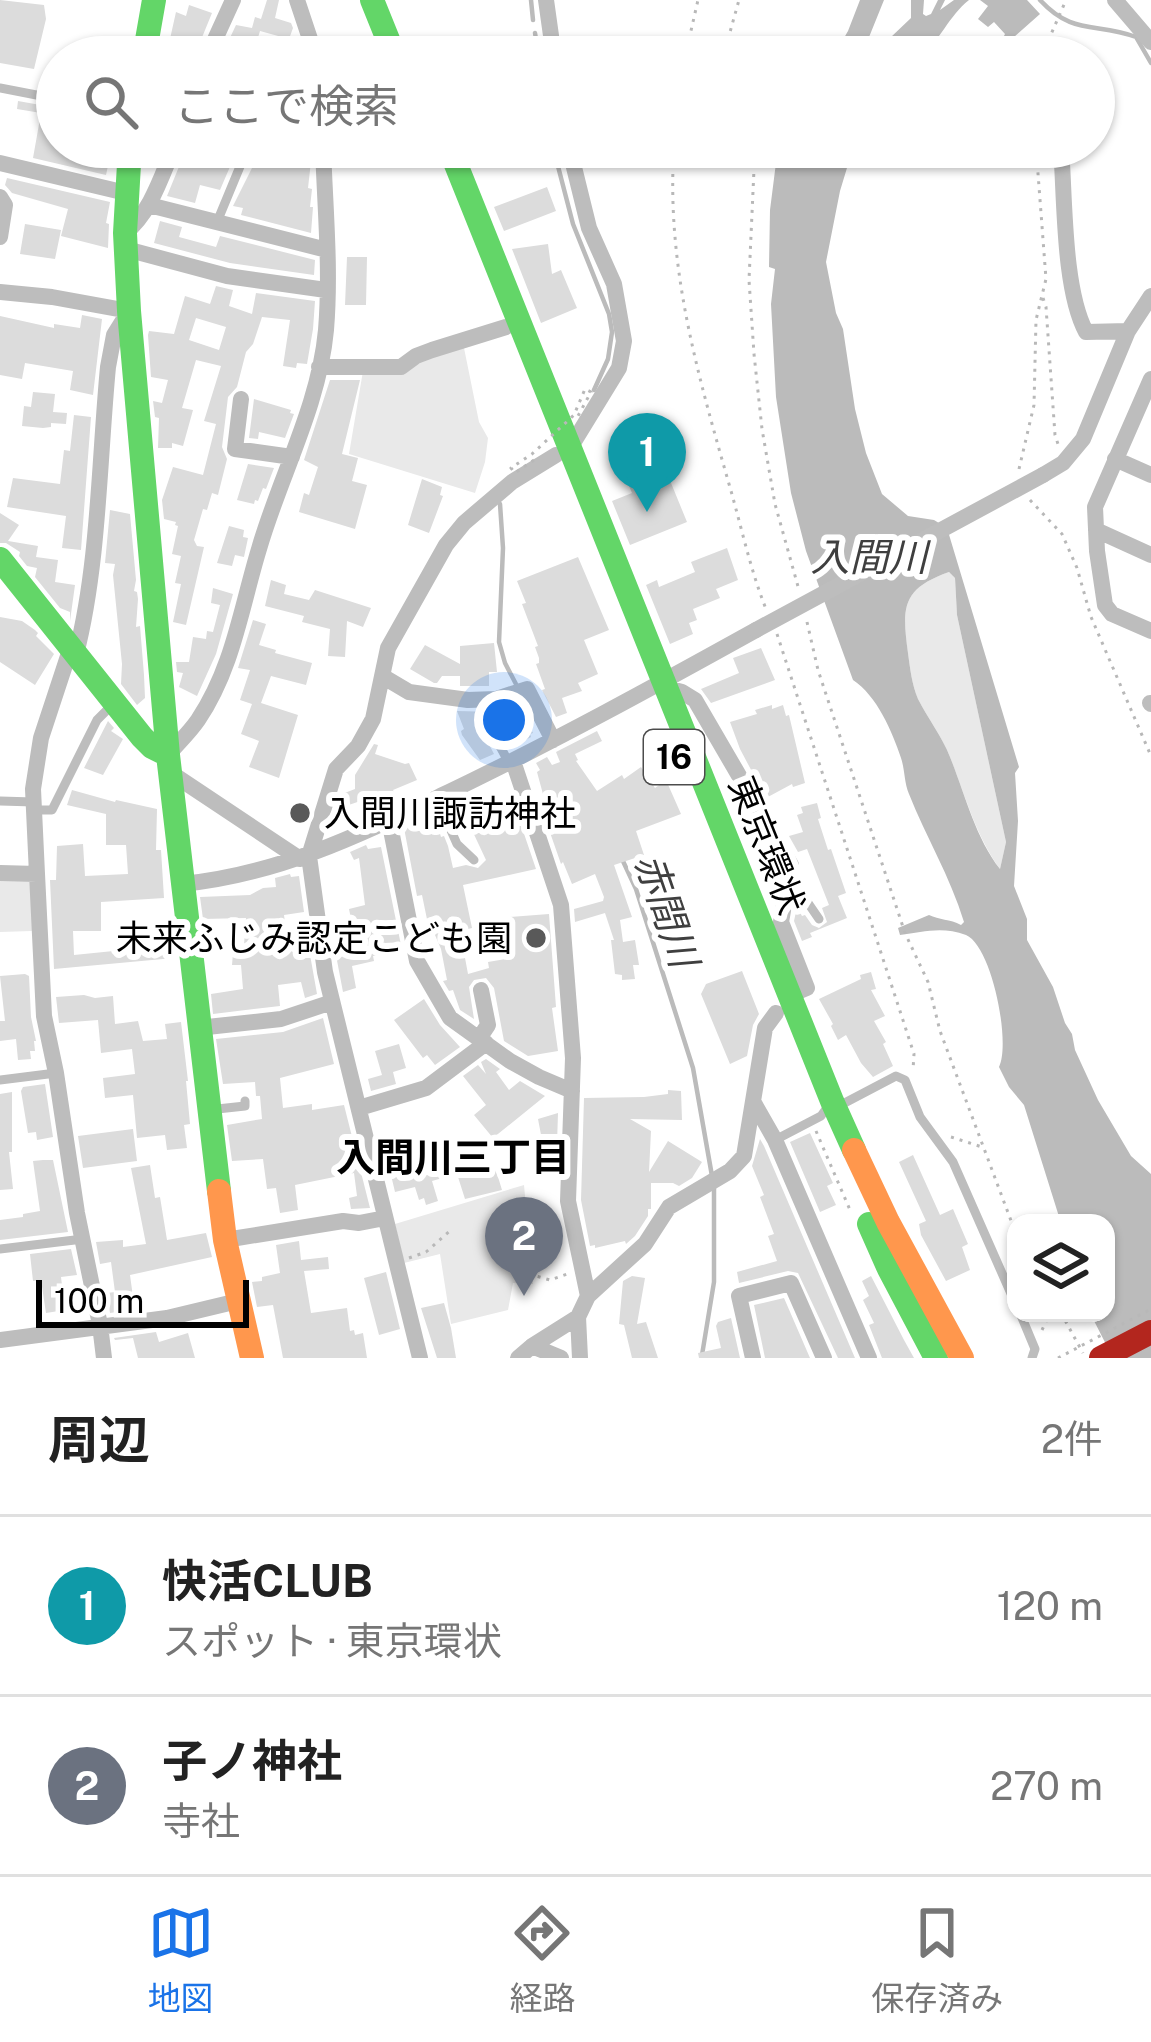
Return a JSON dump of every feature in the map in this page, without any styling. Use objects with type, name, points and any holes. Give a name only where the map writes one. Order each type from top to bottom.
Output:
[{"type":"main road","points":[[148,36],[154,0]]},
{"type":"main road","points":[[372,0],[387,36]]},
{"type":"main road","points":[[390,0],[405,36]]},
{"type":"main road","points":[[133,168],[137,199],[125,241],[129,310],[169,764],[225,1240],[252,1358]]},
{"type":"main road","name":"東京環状","points":[[441,168],[553,454],[658,687],[889,1269],[936,1358]]},
{"type":"main road","name":"東京環状","points":[[456,168],[553,454]]},
{"type":"main road","points":[[0,560],[169,764]]},
{"type":"main road","name":"東京環状","points":[[828,1112],[962,1358]]},
{"type":"main road","points":[[1101,1358],[1151,1332]]},
{"type":"street","points":[[217,36],[233,0]]},
{"type":"street","points":[[297,0],[309,36]]},
{"type":"street","points":[[546,0],[551,36]]},
{"type":"street","points":[[1115,0],[1151,42]]},
{"type":"street","points":[[0,164],[328,250]]},
{"type":"street","points":[[137,199],[159,168]]},
{"type":"street","points":[[304,857],[169,764],[225,670],[258,551],[319,367],[326,331],[324,168]]},
{"type":"street","points":[[420,1358],[325,972],[304,857],[336,769],[358,746],[373,719],[388,648],[446,545],[512,482],[553,454],[619,368],[624,341],[614,284],[589,228],[574,168]]},
{"type":"street","points":[[1063,168],[1071,285],[1079,319],[1086,332],[1128,331]]},
{"type":"street","points":[[0,197],[5,205],[0,237]]},
{"type":"street","points":[[125,241],[227,276],[326,290]]},
{"type":"street","points":[[0,292],[129,310],[114,334],[108,368],[88,596],[41,738],[33,789],[44,1016],[104,1358]]},
{"type":"street","points":[[182,884],[235,878],[304,857],[436,798],[658,687],[1043,475],[1070,456],[1083,439],[1128,331],[1148,306]]},
{"type":"street","points":[[319,367],[401,367],[416,356],[506,327]]},
{"type":"street","points":[[1151,379],[1147,400],[1095,507],[1105,605],[1112,614],[1151,631]]},
{"type":"street","points":[[242,399],[235,449],[292,457]]},
{"type":"street","points":[[1115,460],[1151,475]]},
{"type":"street","points":[[1096,530],[1151,555]]},
{"type":"street","points":[[382,676],[409,692],[468,700],[496,699],[519,691],[549,742]]},
{"type":"street","points":[[580,1358],[578,1317],[588,1296],[631,1260],[669,1207],[730,1172],[743,1156],[765,1028],[782,1004],[807,988],[781,922],[791,866],[701,710],[689,695],[658,687]]},
{"type":"street","points":[[511,762],[561,905],[573,1058],[568,1201],[588,1296]]},
{"type":"street","points":[[389,820],[417,961],[450,1018],[539,1077],[572,1091]]},
{"type":"street","points":[[0,874],[37,874]]},
{"type":"street","points":[[359,1108],[427,1088],[483,1040],[488,1025],[481,990]]},
{"type":"street","points":[[198,1028],[281,1019],[332,1002]]},
{"type":"street","points":[[754,1103],[775,1140],[869,1358]]},
{"type":"street","points":[[225,1240],[386,1218]]},
{"type":"street","points":[[753,1358],[739,1296],[791,1283],[824,1358]]},
{"type":"street","points":[[0,1340],[167,1318],[238,1301]]},
{"type":"street","points":[[525,1352],[578,1317]]},
{"type":"street","points":[[525,1352],[561,1358]]},
{"type":"lane","points":[[0,88],[36,95]]},
{"type":"lane","points":[[217,222],[239,168]]},
{"type":"lane","points":[[0,801],[52,810],[97,720],[114,703]]},
{"type":"lane","points":[[488,724],[511,762]]},
{"type":"lane","points":[[436,798],[458,844],[474,860]]},
{"type":"lane","points":[[786,884],[819,919]]},
{"type":"lane","points":[[0,1080],[56,1073]]},
{"type":"lane","points":[[775,1140],[896,1076],[905,1080],[920,1117],[952,1162],[1007,1285]]},
{"type":"lane","points":[[208,1110],[245,1106],[245,1101]]},
{"type":"lane","points":[[374,1170],[434,1154]]},
{"type":"lane","points":[[0,1249],[83,1239]]},
{"type":"lane","points":[[1022,1322],[1033,1353]]},
{"type":"path","points":[[690,36],[698,0]]},
{"type":"path","points":[[729,36],[739,0]]},
{"type":"path","points":[[1049,36],[1066,0]]},
{"type":"path","points":[[754,168],[749,280],[762,429],[775,504],[818,670],[905,933],[928,982],[940,1031],[1009,1214]]},
{"type":"path","points":[[1042,297],[1054,435],[1061,451]]},
{"type":"path","points":[[553,454],[515,473],[511,468],[574,415],[585,388],[591,392],[578,416]]},
{"type":"path","points":[[930,1130],[984,1148]]},
{"type":"path","points":[[396,1262],[426,1252],[452,1229]]},
{"type":"path","points":[[529,1274],[550,1280],[583,1269]]},
{"type":"path","points":[[1058,1358],[1151,1310]]},
{"type":"path","points":[[1033,1353],[1046,1322]]},
{"type":"path","points":[[1066,1322],[1085,1358]]},
{"type":"shaded area","points":[[463,343],[479,422],[488,438],[475,493],[349,454],[363,371]]},
{"type":"shaded area","points":[[949,572],[955,578],[957,615],[1006,842],[1000,869],[978,829],[947,749],[918,699],[910,670],[905,624],[908,602],[921,586]]},
{"type":"shaded area","points":[[0,879],[32,883],[32,931],[0,932]]},
{"type":"shaded area","points":[[524,1185],[533,1284],[513,1283],[508,1310],[451,1324],[440,1254],[404,1263],[395,1224]]},
{"type":"water","points":[[860,0],[884,0],[869,36],[845,36]]},
{"type":"water","points":[[911,0],[924,0],[926,16],[938,0],[945,0],[940,10],[954,0],[969,0],[939,36],[892,36],[911,18]]},
{"type":"water","points":[[980,0],[1027,0],[1040,14],[1015,36],[1004,36],[994,22],[988,27],[978,19],[988,6]]},
{"type":"water","name":"入間川","points":[[775,168],[847,168],[826,262],[866,453],[882,494],[908,516],[934,520],[947,528],[1019,767],[1015,773],[1014,886],[1027,919],[1027,940],[1053,987],[1098,1100],[1131,1156],[1151,1174],[1151,1358],[1113,1358],[1095,1322],[1115,1322],[1115,1214],[1058,1214],[1024,1105],[999,1067],[1001,1018],[984,957],[975,943],[957,932],[900,935],[898,928],[929,915],[964,922],[909,794],[893,737],[876,705],[853,680],[806,551],[791,493],[776,397],[771,304],[775,269],[769,267]],"holes":[[[949,572],[955,578],[957,615],[1006,842],[1000,869],[977,829],[947,749],[918,699],[910,670],[905,624],[908,602],[921,586]]]},
{"type":"building","points":[[0,0],[44,5],[46,19],[42,36],[36,36],[34,69],[0,63]]},
{"type":"building","points":[[267,0],[279,0],[275,18],[291,23],[290,36],[260,31],[258,36],[231,36],[236,25],[252,28],[255,17],[261,19]]},
{"type":"building","points":[[189,5],[212,13],[203,36],[171,36],[176,12],[186,16]]},
{"type":"building","points":[[18,101],[36,104],[36,112],[17,109]]},
{"type":"building","points":[[76,168],[108,168],[106,175]]},
{"type":"building","points":[[178,168],[229,168],[220,190],[200,185],[195,203],[167,196]]},
{"type":"building","points":[[252,168],[310,168],[311,233],[241,215],[243,208],[233,206]]},
{"type":"building","points":[[7,178],[110,202],[108,248],[61,236],[68,209],[12,193],[5,185]]},
{"type":"building","points":[[547,187],[556,211],[504,231],[494,207]]},
{"type":"building","points":[[160,221],[182,227],[179,237],[216,247],[220,236],[315,260],[314,275],[230,263],[154,243]]},
{"type":"building","points":[[25,224],[61,230],[55,259],[20,254]]},
{"type":"building","points":[[548,244],[552,274],[561,270],[577,308],[541,323],[512,249]]},
{"type":"building","points":[[347,257],[367,257],[366,305],[345,305]]},
{"type":"building","points":[[216,286],[233,290],[229,306],[252,314],[256,293],[315,301],[307,364],[283,366],[290,320],[262,317],[237,387],[228,397],[222,447],[227,459],[218,495],[212,493],[207,510],[203,509],[194,540],[204,547],[186,625],[173,622],[181,556],[172,554],[178,526],[164,519],[162,500],[173,467],[203,475],[216,424],[204,421],[221,366],[196,360],[182,408],[193,410],[183,446],[172,443],[172,448],[158,448],[159,418],[153,401],[162,403],[168,380],[151,377],[148,335],[149,331],[174,334],[185,296],[210,304]],"holes":[[[196,318],[226,327],[219,350],[189,340]]]},
{"type":"building","points":[[82,315],[102,319],[93,395],[70,390],[73,371],[25,363],[22,379],[0,375],[0,316],[54,328],[54,324],[80,328]]},
{"type":"building","points":[[330,380],[360,380],[342,454],[358,458],[352,481],[367,485],[355,529],[299,512],[318,467],[304,460]]},
{"type":"building","points":[[33,392],[55,394],[53,412],[67,413],[66,424],[22,426],[24,406],[31,407]]},
{"type":"building","points":[[254,399],[291,410],[294,414],[285,438],[259,432],[258,439],[249,438]]},
{"type":"building","points":[[74,415],[91,417],[81,550],[62,548],[66,516],[7,507],[13,478],[60,484]]},
{"type":"building","points":[[248,464],[274,468],[254,504],[237,500]]},
{"type":"building","points":[[669,478],[687,522],[630,545],[612,501],[632,493],[629,486],[642,481],[645,488]]},
{"type":"building","points":[[422,479],[442,487],[429,533],[408,525]]},
{"type":"building","points":[[110,510],[130,514],[145,698],[137,705],[121,684],[115,564],[105,563]]},
{"type":"building","points":[[0,513],[19,525],[8,541],[38,546],[36,557],[58,560],[55,582],[75,585],[70,621],[70,612],[60,608],[35,577],[37,568],[27,566],[20,552],[0,543]]},
{"type":"building","points":[[229,526],[244,530],[243,537],[248,538],[244,557],[235,555],[232,566],[217,563]]},
{"type":"building","points":[[727,548],[738,580],[716,589],[720,598],[693,609],[697,620],[689,623],[693,634],[670,644],[646,585],[657,580],[659,587],[695,572],[691,562]]},
{"type":"building","points":[[578,557],[609,630],[584,640],[598,674],[578,683],[582,691],[562,698],[567,713],[556,717],[542,690],[536,664],[538,646],[517,581]]},
{"type":"building","points":[[271,580],[286,585],[284,594],[309,600],[315,590],[371,608],[363,627],[347,621],[345,657],[328,656],[330,629],[265,606]]},
{"type":"building","points":[[213,588],[233,594],[216,654],[197,696],[179,687],[183,673],[177,672],[176,662],[189,662],[193,637],[206,639],[207,631],[213,632],[220,605],[211,603]]},
{"type":"building","points":[[0,617],[22,621],[54,654],[35,685],[0,662]]},
{"type":"building","points":[[253,620],[266,624],[259,645],[312,663],[306,685],[271,676],[261,703],[298,715],[279,778],[249,767],[259,741],[241,734],[252,704],[240,700],[250,670],[238,668]]},
{"type":"building","points":[[494,643],[497,672],[489,672],[489,686],[460,686],[460,676],[442,676],[434,683],[410,669],[425,645],[460,664],[460,646]]},
{"type":"building","points":[[761,648],[775,680],[711,703],[701,689],[739,673],[733,658]]},
{"type":"building","points":[[518,705],[531,737],[516,745],[503,722],[485,716],[480,727],[494,754],[480,760],[462,735],[457,711],[496,712]]},
{"type":"building","points":[[772,705],[772,709],[783,705],[789,715],[805,783],[792,784],[766,798],[730,722]]},
{"type":"building","points":[[108,721],[114,728],[111,731],[123,739],[103,775],[84,768]]},
{"type":"building","points":[[597,731],[602,741],[575,754],[597,791],[641,767],[655,788],[666,780],[681,814],[636,831],[644,855],[614,865],[632,917],[620,920],[623,942],[635,940],[639,965],[633,965],[635,979],[622,980],[622,975],[615,974],[614,940],[605,913],[575,922],[574,909],[604,897],[595,874],[572,884],[561,864],[546,821],[550,820],[537,772],[536,763],[547,757],[552,765],[560,762],[556,752]]},
{"type":"building","points":[[374,744],[378,745],[375,754],[409,763],[417,780],[393,790],[397,799],[380,807],[369,798],[343,807],[342,794],[355,789],[355,775]]},
{"type":"building","points":[[72,790],[157,809],[156,850],[161,850],[164,898],[101,902],[101,931],[73,931],[74,955],[163,946],[172,941],[174,958],[54,969],[50,880],[56,880],[57,846],[83,844],[85,876],[128,874],[126,845],[106,845],[106,814],[67,805]]},
{"type":"building","points":[[478,792],[488,814],[510,808],[512,818],[518,816],[536,869],[463,885],[472,928],[460,931],[468,974],[489,968],[488,962],[512,958],[510,917],[549,914],[558,1051],[528,1056],[504,1041],[494,988],[486,978],[474,980],[469,987],[474,1019],[460,1010],[453,990],[443,981],[447,980],[441,949],[429,929],[422,895],[417,896],[404,828],[434,814],[453,868],[478,868],[486,860],[455,803]]},
{"type":"building","points":[[817,803],[818,819],[846,893],[838,896],[847,918],[802,941],[794,921],[797,907],[819,928],[827,922],[822,908],[829,905],[807,849],[798,852],[789,836],[803,832],[797,815],[803,813],[801,807]]},
{"type":"building","points":[[366,845],[368,849],[381,847],[402,950],[352,966],[356,988],[343,992],[335,950],[353,946],[349,909],[365,905],[359,858],[354,860],[350,852]]},
{"type":"building","points":[[299,876],[304,912],[284,915],[288,947],[293,952],[309,949],[317,994],[305,998],[301,982],[278,985],[280,1006],[213,1014],[211,994],[243,989],[241,965],[232,965],[233,953],[240,953],[244,945],[246,918],[203,919],[200,897],[250,895],[276,887],[275,878]]},
{"type":"building","points":[[742,971],[759,1014],[747,1056],[730,1064],[701,994],[706,984]]},
{"type":"building","points":[[871,972],[876,989],[871,990],[885,1016],[874,1021],[893,1066],[873,1077],[846,1035],[838,1040],[819,999]]},
{"type":"building","points":[[0,976],[29,976],[36,1041],[31,1059],[18,1060],[16,1039],[0,1041],[0,1021],[5,1021]]},
{"type":"building","points":[[113,996],[115,1024],[138,1021],[143,1041],[167,1039],[165,1024],[181,1022],[188,1081],[187,1148],[167,1150],[165,1135],[137,1138],[133,1095],[105,1098],[103,1078],[135,1074],[132,1049],[101,1053],[98,1020],[59,1023],[56,997]]},
{"type":"building","points":[[424,999],[460,1047],[435,1065],[427,1055],[423,1058],[394,1020]]},
{"type":"building","points":[[323,1018],[334,1064],[280,1078],[283,1108],[344,1105],[370,1208],[351,1209],[349,1198],[357,1196],[354,1173],[295,1185],[298,1210],[280,1213],[276,1188],[267,1189],[263,1159],[232,1161],[227,1125],[262,1119],[260,1096],[256,1096],[255,1082],[223,1084],[216,1039],[283,1032]]},
{"type":"building","points":[[399,1044],[406,1068],[393,1072],[396,1084],[371,1091],[368,1079],[382,1075],[375,1051]]},
{"type":"building","points":[[486,1059],[500,1069],[496,1072],[509,1090],[520,1081],[545,1096],[493,1138],[474,1115],[486,1105],[463,1076],[478,1065],[486,1074],[481,1062]]},
{"type":"building","points":[[45,1084],[53,1137],[37,1140],[36,1132],[28,1133],[21,1091]]},
{"type":"building","points":[[668,1090],[681,1091],[682,1120],[630,1119],[651,1131],[649,1172],[668,1141],[702,1162],[692,1178],[679,1186],[651,1183],[651,1209],[626,1244],[590,1246],[581,1200],[584,1098],[644,1097],[668,1094]]},
{"type":"building","points":[[12,1092],[9,1152],[13,1189],[0,1190],[0,1094]]},
{"type":"building","points":[[558,1113],[556,1175],[548,1175],[548,1170],[540,1170],[538,1119]]},
{"type":"building","points":[[133,1129],[137,1161],[83,1168],[78,1136]]},
{"type":"building","points":[[810,1133],[833,1183],[827,1186],[836,1205],[820,1212],[790,1142]]},
{"type":"building","points":[[760,1139],[855,1358],[838,1358],[798,1273],[788,1271],[739,1283],[737,1272],[777,1261],[768,1236],[774,1234],[760,1197],[764,1195],[752,1166]]},
{"type":"building","points":[[459,1152],[462,1165],[432,1181],[438,1201],[426,1205],[415,1187],[395,1192],[391,1175]]},
{"type":"building","points":[[913,1155],[940,1215],[953,1209],[968,1244],[962,1247],[970,1270],[946,1281],[921,1235],[919,1224],[926,1221],[899,1162]]},
{"type":"building","points":[[53,1160],[68,1232],[0,1240],[0,1220],[40,1211],[33,1161]]},
{"type":"building","points":[[150,1165],[167,1240],[206,1233],[212,1257],[130,1275],[133,1297],[145,1296],[145,1308],[110,1313],[107,1293],[115,1292],[111,1262],[100,1264],[96,1242],[123,1240],[123,1247],[146,1244],[131,1168]]},
{"type":"building","points":[[495,1167],[502,1190],[465,1199],[458,1177]]},
{"type":"building","points":[[299,1241],[301,1260],[328,1257],[329,1269],[304,1271],[311,1313],[347,1308],[350,1331],[363,1333],[367,1358],[283,1358],[273,1305],[257,1307],[252,1282],[280,1273],[276,1245]]},
{"type":"building","points":[[71,1249],[77,1275],[61,1277],[65,1310],[46,1313],[41,1280],[33,1281],[30,1254]]},
{"type":"building","points":[[386,1272],[400,1329],[379,1335],[364,1278]]},
{"type":"building","points":[[632,1276],[645,1278],[637,1324],[646,1322],[658,1358],[632,1358],[624,1325],[619,1324],[623,1281]]},
{"type":"building","points":[[871,1276],[914,1358],[882,1358],[863,1300],[869,1296],[862,1281]]},
{"type":"building","points":[[784,1298],[810,1358],[765,1358],[754,1305]]},
{"type":"building","points":[[444,1303],[456,1358],[437,1358],[421,1308]]},
{"type":"building","points":[[731,1318],[740,1358],[699,1358],[698,1353],[721,1348],[716,1326]]},
{"type":"building","points":[[156,1332],[159,1342],[188,1333],[195,1358],[138,1358],[133,1338],[114,1338]]},
{"type":"waterway","name":"赤間川","points":[[531,0],[533,20]]},
{"type":"waterway","points":[[1040,0],[1074,24],[1136,37],[1151,63]]},
{"type":"waterway","name":"赤間川","points":[[558,168],[612,332],[608,359],[594,390]]},
{"type":"waterway","name":"赤間川","points":[[500,504],[499,642],[517,686]]},
{"type":"waterway","name":"赤間川","points":[[622,859],[636,889],[693,1068],[712,1176]]},
{"type":"waterway","name":"赤間川","points":[[702,1355],[714,1282],[714,1187]]},
{"type":"traffic: fast","points":[[148,36],[154,0]]},
{"type":"traffic: fast","points":[[372,0],[387,36]]},
{"type":"traffic: fast","points":[[129,168],[125,233],[129,311],[168,755],[219,1191]]},
{"type":"traffic: fast","points":[[457,168],[854,1150]]},
{"type":"traffic: fast","points":[[0,559],[142,737],[168,755]]},
{"type":"traffic: fast","points":[[869,1224],[936,1358]]},
{"type":"traffic: slow","points":[[854,1150],[962,1358]]},
{"type":"traffic: slow","points":[[219,1191],[225,1240],[252,1358]]},
{"type":"traffic: jam","points":[[1101,1358],[1151,1332]]},
{"type":"place","name":"快活CLUB","points":[[647,512]]},
{"type":"place","name":"入間川諏訪神社","points":[[300,813]]},
{"type":"place","name":"未来ふじみ認定こども園","points":[[536,938]]},
{"type":"place","name":"子ノ神社","points":[[524,1296]]},
{"type":"district","name":"入間川三丁目","points":[[453,1157]]}]
